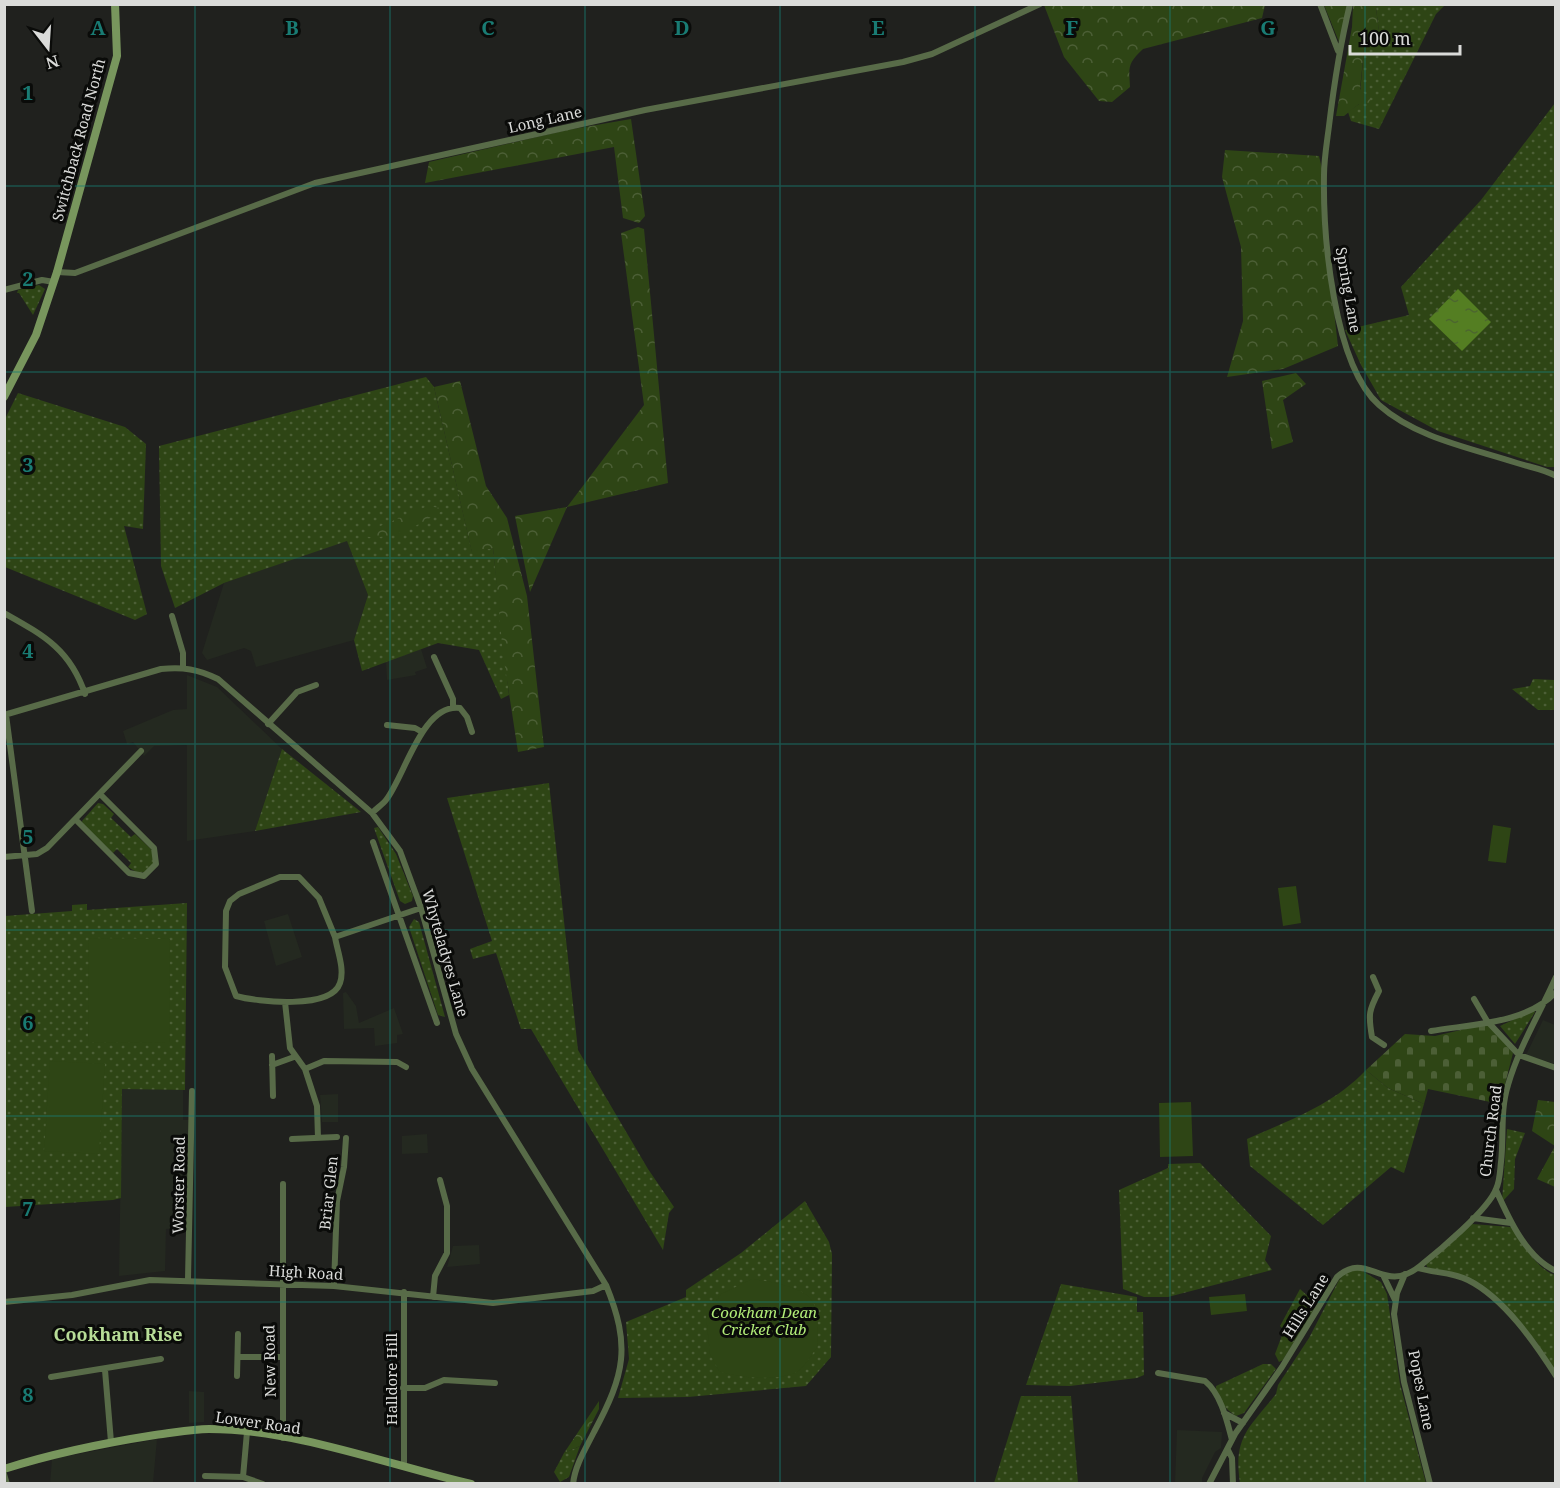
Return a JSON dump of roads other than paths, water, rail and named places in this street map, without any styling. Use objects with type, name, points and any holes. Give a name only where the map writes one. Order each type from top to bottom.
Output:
[{"type":"street","name":"Switchback Road North","points":[[4,397],[36,335],[57,272],[117,56],[115,4]]},
{"type":"street","name":"Long Lane","points":[[57,272],[75,273],[315,183],[645,110],[903,62],[932,54],[1040,4]]},
{"type":"street","name":"Spring Lane","points":[[1320,4],[1338,52]]},
{"type":"street","name":"Spring Lane","points":[[1350,4],[1338,52],[1324,173],[1326,234],[1337,311],[1356,374],[1365,390],[1380,406],[1402,421],[1439,439],[1556,476]]},
{"type":"street","points":[[4,290],[42,280],[54,282]]},
{"type":"street","points":[[4,613],[49,639],[60,649],[75,671],[85,694]]},
{"type":"street","points":[[172,616],[183,652],[183,667]]},
{"type":"street","points":[[434,657],[453,699],[453,707]]},
{"type":"street","name":"Whyteladyes Lane","points":[[5,715],[85,694],[161,669],[183,667],[198,669],[218,679],[372,813],[400,851],[421,908],[454,1027],[472,1069],[606,1285],[617,1312],[623,1342],[620,1370],[611,1399],[581,1456],[573,1484]]},
{"type":"street","points":[[267,724],[297,692],[316,685]]},
{"type":"street","points":[[372,813],[387,800],[422,732],[441,711],[453,707],[460,708],[467,717],[472,732]]},
{"type":"street","points":[[5,715],[32,911]]},
{"type":"street","points":[[387,725],[415,728],[422,732]]},
{"type":"street","points":[[4,857],[37,854],[47,849],[141,751]]},
{"type":"street","points":[[76,821],[129,873],[144,876],[152,871],[156,864],[154,848],[100,795]]},
{"type":"street","points":[[373,842],[437,1023]]},
{"type":"street","points":[[280,877],[299,877],[319,898],[335,937],[341,972],[340,984],[330,994],[285,1002],[257,1002],[236,996],[225,968],[226,910],[230,901],[238,894],[280,877]]},
{"type":"street","points":[[335,937],[421,908]]},
{"type":"street","points":[[1373,977],[1379,991],[1369,1009],[1369,1021],[1372,1037],[1384,1045]]},
{"type":"street","name":"Church Road","points":[[1496,1190],[1507,1087],[1519,1055],[1556,977]]},
{"type":"street","points":[[1431,1031],[1504,1019],[1544,1004],[1556,992]]},
{"type":"street","points":[[1474,999],[1487,1022],[1519,1055],[1556,1068]]},
{"type":"street","points":[[285,1002],[290,1048],[294,1057],[305,1069],[317,1106],[318,1138]]},
{"type":"street","points":[[272,1056],[273,1096]]},
{"type":"street","points":[[272,1065],[294,1057]]},
{"type":"street","points":[[305,1069],[324,1061],[397,1062],[406,1067]]},
{"type":"street","name":"Worster Road","points":[[188,1279],[192,1090]]},
{"type":"street","points":[[292,1139],[337,1137]]},
{"type":"street","name":"Briar Glen","points":[[334,1286],[337,1201],[344,1167],[346,1138]]},
{"type":"street","points":[[433,1297],[435,1276],[447,1253],[447,1206],[440,1180]]},
{"type":"street","name":"New Road","points":[[283,1438],[281,1357],[284,1184]]},
{"type":"street","points":[[1496,1190],[1511,1223],[1533,1252],[1556,1271]]},
{"type":"street","name":"Hills Lane","points":[[1209,1484],[1243,1422],[1282,1367],[1337,1277],[1347,1268],[1359,1266],[1384,1277],[1405,1274],[1418,1268],[1473,1218],[1496,1190]]},
{"type":"street","points":[[1473,1218],[1511,1223]]},
{"type":"street","points":[[1418,1268],[1454,1274],[1479,1287],[1535,1343],[1556,1376]]},
{"type":"street","name":"Popes Lane","points":[[1395,1301],[1405,1274]]},
{"type":"street","name":"Popes Lane","points":[[1384,1277],[1395,1301],[1404,1382],[1430,1484]]},
{"type":"street","name":"High Road","points":[[4,1302],[72,1295],[150,1280],[188,1279],[334,1286],[493,1303],[593,1291],[606,1285]]},
{"type":"street","name":"Halldore Hill","points":[[404,1292],[404,1465]]},
{"type":"street","points":[[237,1376],[238,1334]]},
{"type":"street","points":[[238,1357],[281,1357]]},
{"type":"street","points":[[55,1374],[105,1370],[158,1362]]},
{"type":"street","points":[[105,1370],[111,1442]]},
{"type":"street","points":[[1158,1373],[1205,1382],[1210,1386],[1224,1413],[1232,1441]]},
{"type":"street","points":[[403,1388],[424,1388],[444,1380],[495,1383]]},
{"type":"street","points":[[1224,1413],[1243,1422]]},
{"type":"street","name":"Lower Road","points":[[4,1469],[47,1456],[111,1442],[209,1429],[283,1438],[404,1465],[471,1484]]},
{"type":"street","points":[[243,1477],[247,1432]]},
{"type":"street","points":[[1228,1450],[1232,1458],[1233,1484]]},
{"type":"street","points":[[4,1474],[7,1484]]},
{"type":"street","points":[[205,1476],[243,1477],[263,1484]]},
{"type":"water","points":[[1458,289],[1491,322],[1462,351],[1429,319]]},
{"type":"district","name":"Cookham Rise","points":[[118,1335]]},
{"type":"park label","name":"Cookham Dean Cricket Club","points":[[764,1322]]}]
